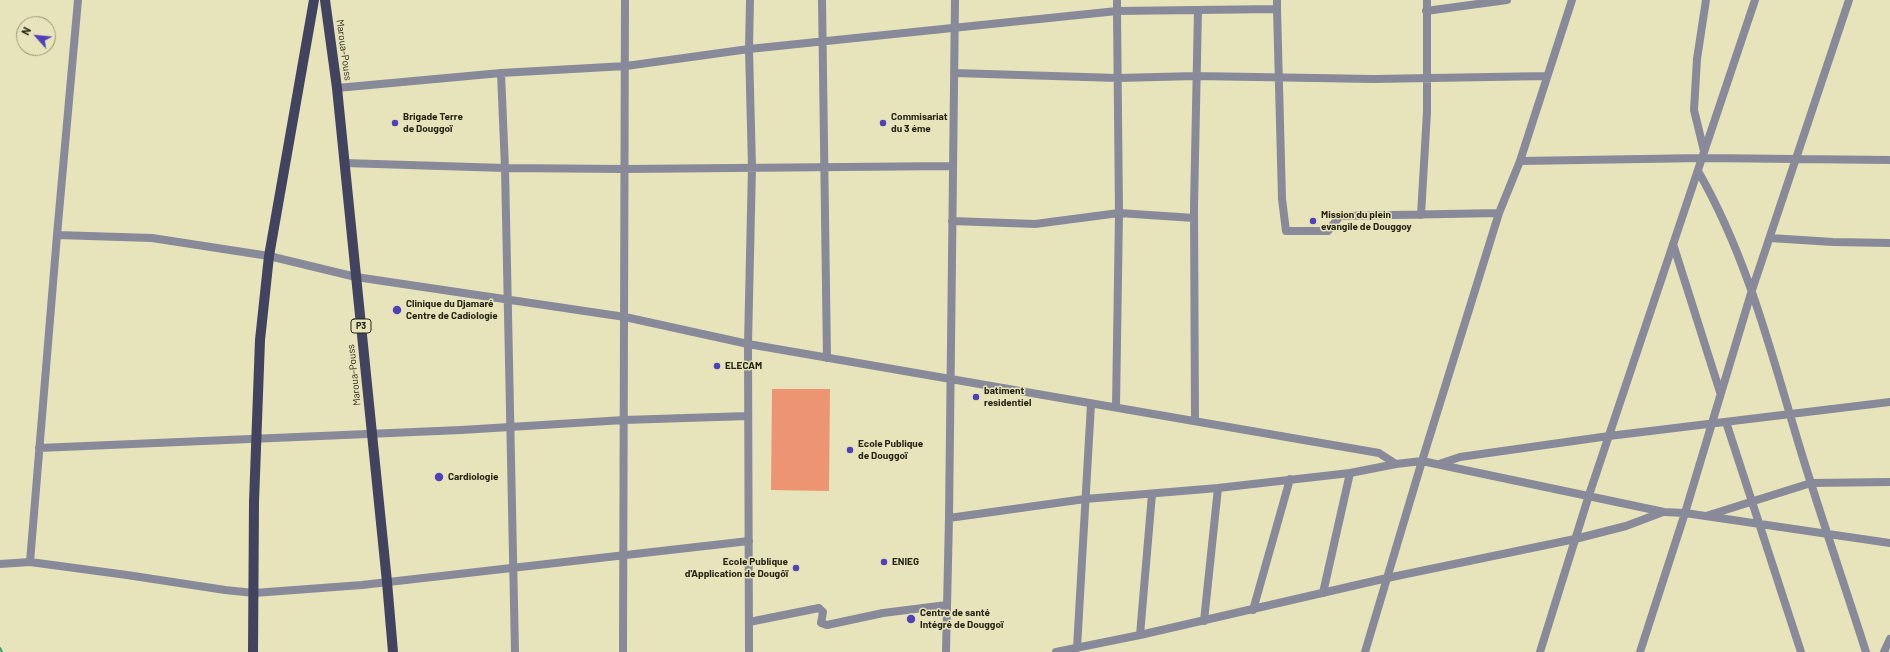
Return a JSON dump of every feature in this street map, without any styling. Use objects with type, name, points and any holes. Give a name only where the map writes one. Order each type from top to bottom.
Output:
[{"type":"main road","points":[[253,652],[260,340],[269,256],[314,0]]},
{"type":"main road","name":"Maroua-Pouss","points":[[325,0],[356,277],[393,652]]},
{"type":"street","points":[[30,562],[78,0]]},
{"type":"street","points":[[623,652],[626,169],[625,0]]},
{"type":"street","points":[[749,652],[748,344],[752,167],[749,49],[750,0]]},
{"type":"street","points":[[822,0],[826,358]]},
{"type":"street","points":[[946,652],[955,0]]},
{"type":"street","points":[[1116,407],[1119,213],[1117,0]]},
{"type":"street","points":[[1277,0],[1282,199],[1286,231],[1328,230],[1340,216],[1499,214]]},
{"type":"street","points":[[1421,215],[1427,112],[1426,0]]},
{"type":"street","points":[[1426,11],[1507,0]]},
{"type":"street","points":[[1365,652],[1422,461],[1499,214],[1520,160],[1572,0]]},
{"type":"street","points":[[1703,155],[1694,110],[1697,59],[1706,0]]},
{"type":"street","points":[[1540,652],[1608,436],[1755,0]]},
{"type":"street","points":[[1640,652],[1685,513],[1752,290],[1794,160],[1849,0]]},
{"type":"street","points":[[336,88],[501,73],[626,66],[749,49],[1117,11],[1277,9]]},
{"type":"street","points":[[1195,421],[1194,218],[1198,10]]},
{"type":"street","points":[[501,73],[505,168],[515,652]]},
{"type":"street","points":[[954,73],[1118,78],[1196,76],[1279,78],[1547,76]]},
{"type":"street","points":[[1520,160],[1703,155],[1794,160],[1890,160]]},
{"type":"street","points":[[344,163],[505,168],[626,169],[952,166]]},
{"type":"street","points":[[1698,171],[1723,217],[1752,290],[1811,483],[1866,652]]},
{"type":"street","points":[[952,221],[1035,224],[1119,213],[1194,218]]},
{"type":"street","points":[[57,235],[152,238],[269,256],[356,277],[507,298],[625,317],[748,344],[1379,453],[1396,464]]},
{"type":"street","points":[[1770,238],[1833,242],[1890,243]]},
{"type":"street","points":[[1673,244],[1720,393]]},
{"type":"street","points":[[1439,464],[1460,457],[1608,436],[1890,402]]},
{"type":"street","points":[[1077,648],[1091,404]]},
{"type":"street","points":[[39,448],[372,434],[624,420],[748,416]]},
{"type":"street","points":[[1726,422],[1801,652]]},
{"type":"street","points":[[949,518],[1085,499],[1218,488],[1350,473],[1396,464],[1422,461],[1664,512],[1685,513],[1890,543]]},
{"type":"street","points":[[1323,593],[1350,473]]},
{"type":"street","points":[[1253,610],[1290,479]]},
{"type":"street","points":[[1705,516],[1752,500],[1811,483],[1890,482]]},
{"type":"street","points":[[1204,620],[1218,488]]},
{"type":"street","points":[[1140,635],[1152,494]]},
{"type":"street","points":[[1056,652],[1253,610],[1387,578],[1575,540],[1626,526],[1664,512]]},
{"type":"street","points":[[0,564],[30,562],[254,593],[387,582],[514,569],[624,554],[749,541]]},
{"type":"street","points":[[749,622],[819,608],[823,612],[821,623],[827,625],[883,613],[947,605]]},
{"type":"street","points":[[1884,652],[1890,639]]},
{"type":"shaded area","points":[[772,389],[830,389],[829,491],[771,490]]},
{"type":"waterway","points":[[0,648],[2,652]]},
{"type":"place","name":"Brigade Terre de Douggoï","points":[[395,123]]},
{"type":"place","name":"Commisariat du 3 éme","points":[[883,123]]},
{"type":"place","name":"Mission du plein evangile de Douggoy","points":[[1313,221]]},
{"type":"place","name":"Clinique du Djamaré Centre de Cadiologie","points":[[397,310]]},
{"type":"place","name":"ELECAM","points":[[717,366]]},
{"type":"place","name":"batiment residentiel","points":[[976,397]]},
{"type":"place","name":"Ecole Publique de Douggoï","points":[[850,450]]},
{"type":"place","name":"Cardiologie","points":[[439,477]]},
{"type":"place","name":"ENIEG","points":[[884,562]]},
{"type":"place","name":"Ecole Publique d'Application de Dougôï","points":[[796,568]]},
{"type":"place","name":"Centre de santé Intégré de Douggoï","points":[[911,619]]}]
